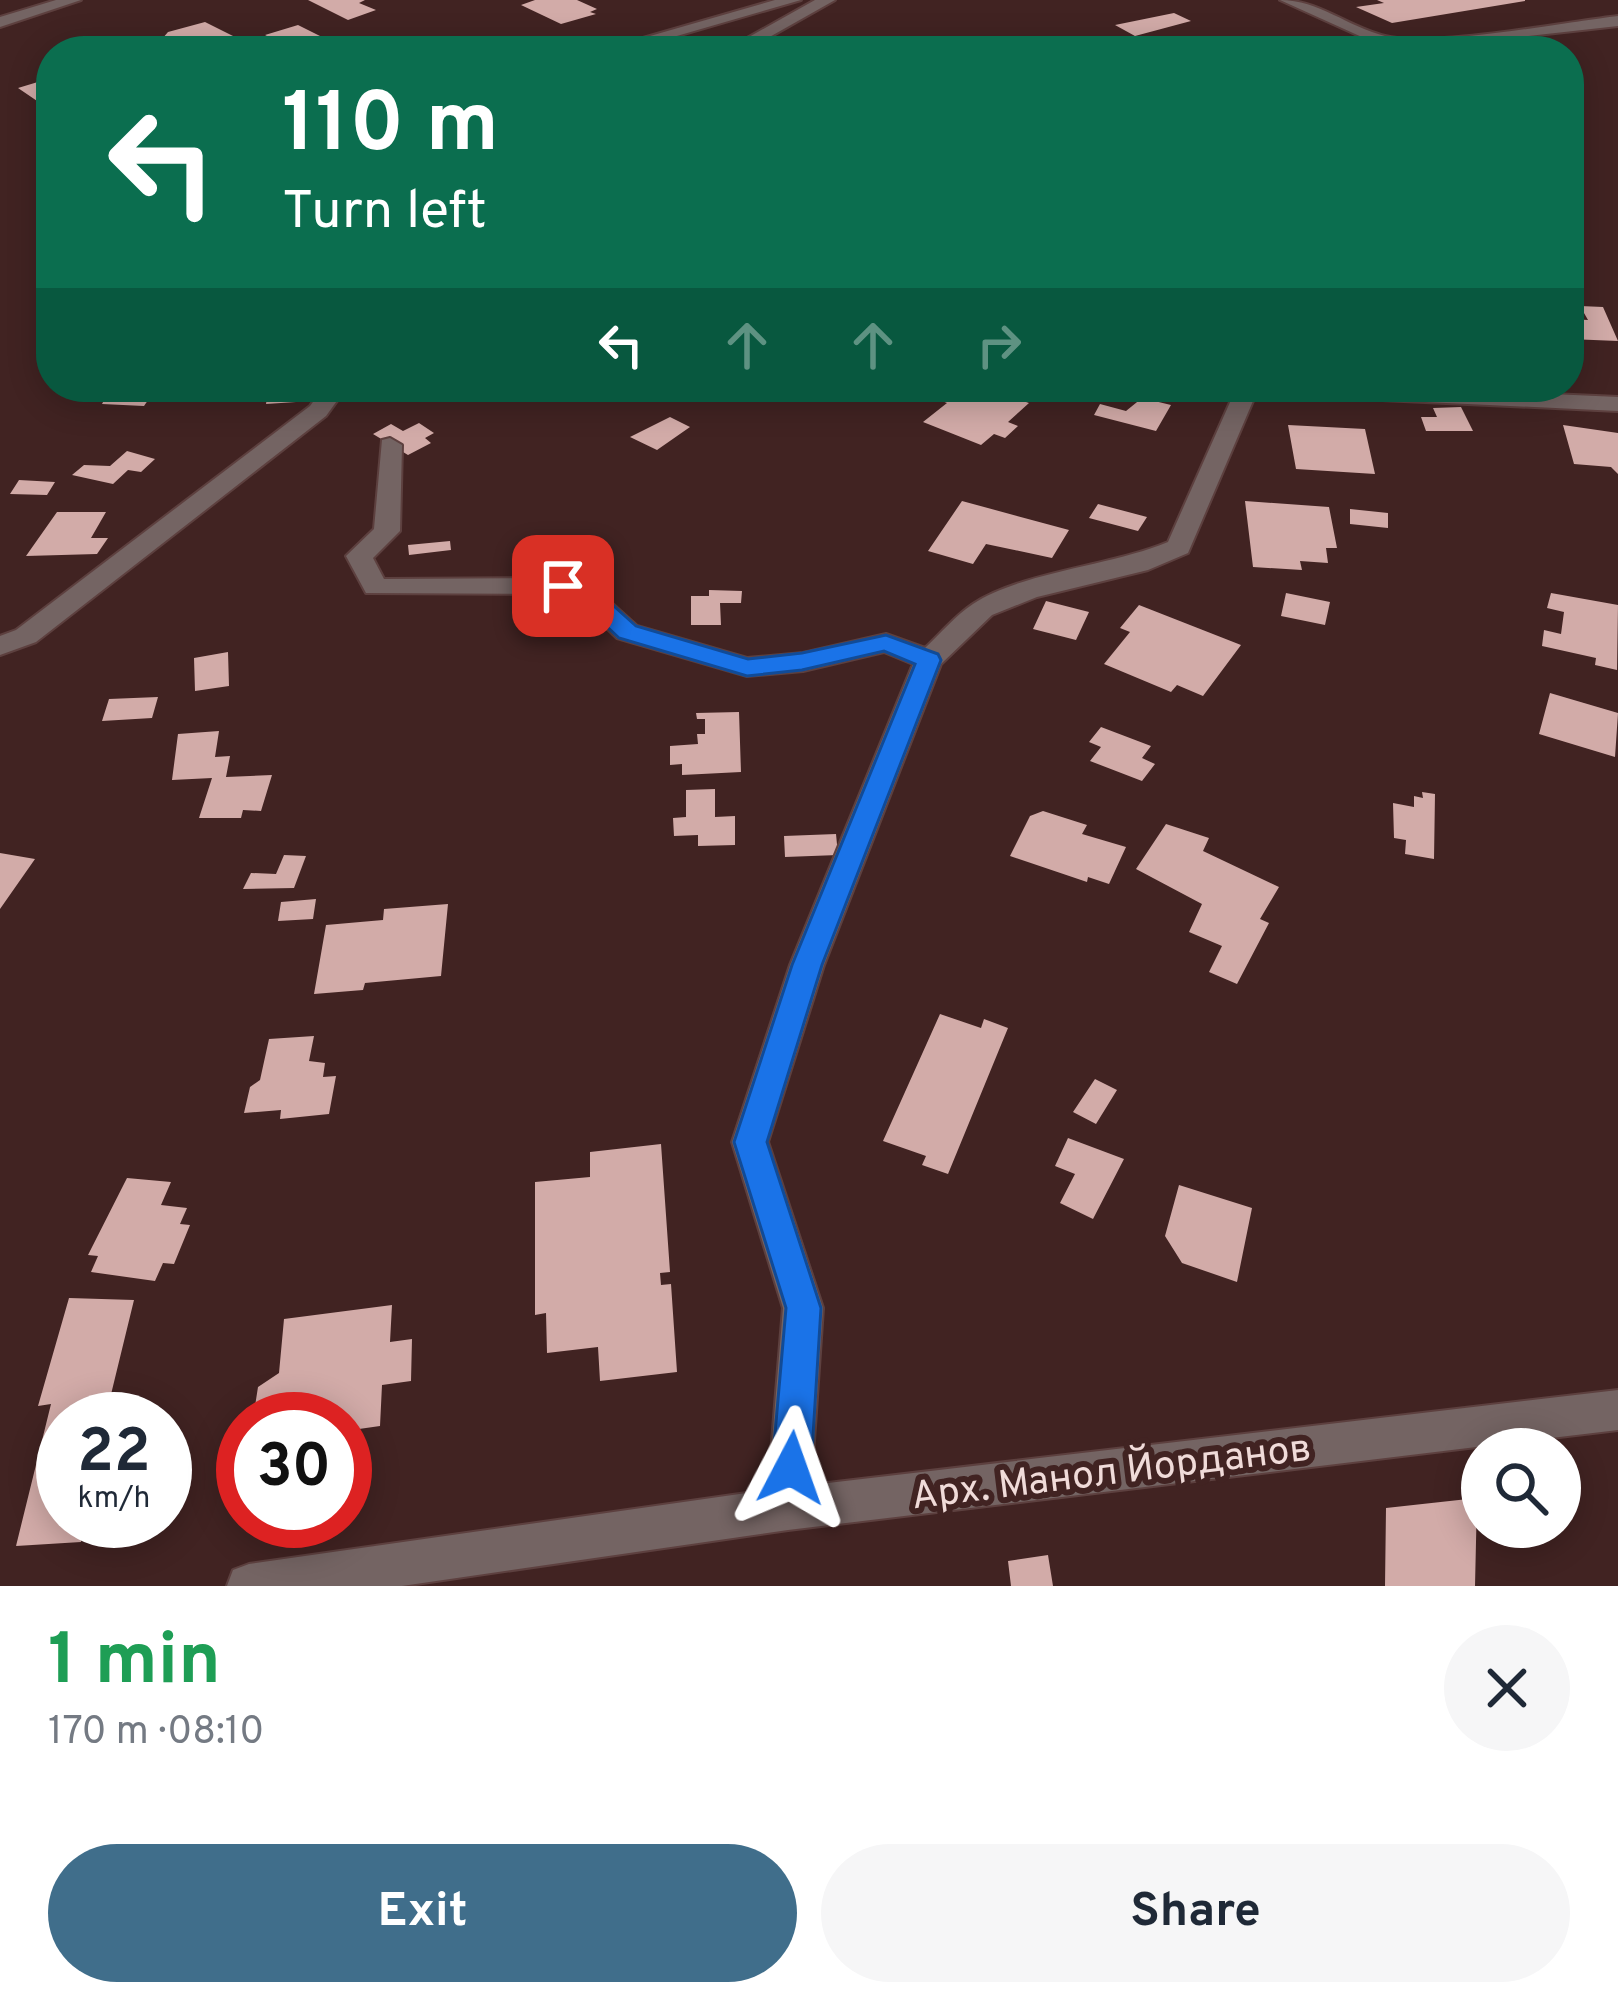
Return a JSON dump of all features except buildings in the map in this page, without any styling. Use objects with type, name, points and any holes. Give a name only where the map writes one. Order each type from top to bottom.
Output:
[{"type":"street","points":[[0,22],[74,0]]},
{"type":"street","points":[[660,36],[793,0]]},
{"type":"street","points":[[760,36],[827,0]]},
{"type":"street","points":[[1288,0],[1370,36]]},
{"type":"street","points":[[1485,36],[1618,21]]},
{"type":"street","points":[[0,646],[26,636],[325,402]]},
{"type":"street","points":[[788,1509],[803,1308],[750,1142],[807,965],[929,660],[983,610],[1030,592],[1139,564],[1179,547],[1241,402]]},
{"type":"street","points":[[1574,402],[1618,404]]},
{"type":"street","points":[[391,445],[387,531],[359,556],[375,587],[563,586],[597,604],[627,632],[747,667],[802,662],[886,643],[929,660]]},
{"type":"street","name":"Арх. Манол Йорданов","points":[[249,1586],[788,1509],[1618,1410]]},
{"type":"route","points":[[563,586],[597,604],[627,632],[682,652],[747,667],[802,662],[886,643],[929,660],[807,965],[750,1142],[803,1308],[791,1468]]}]
